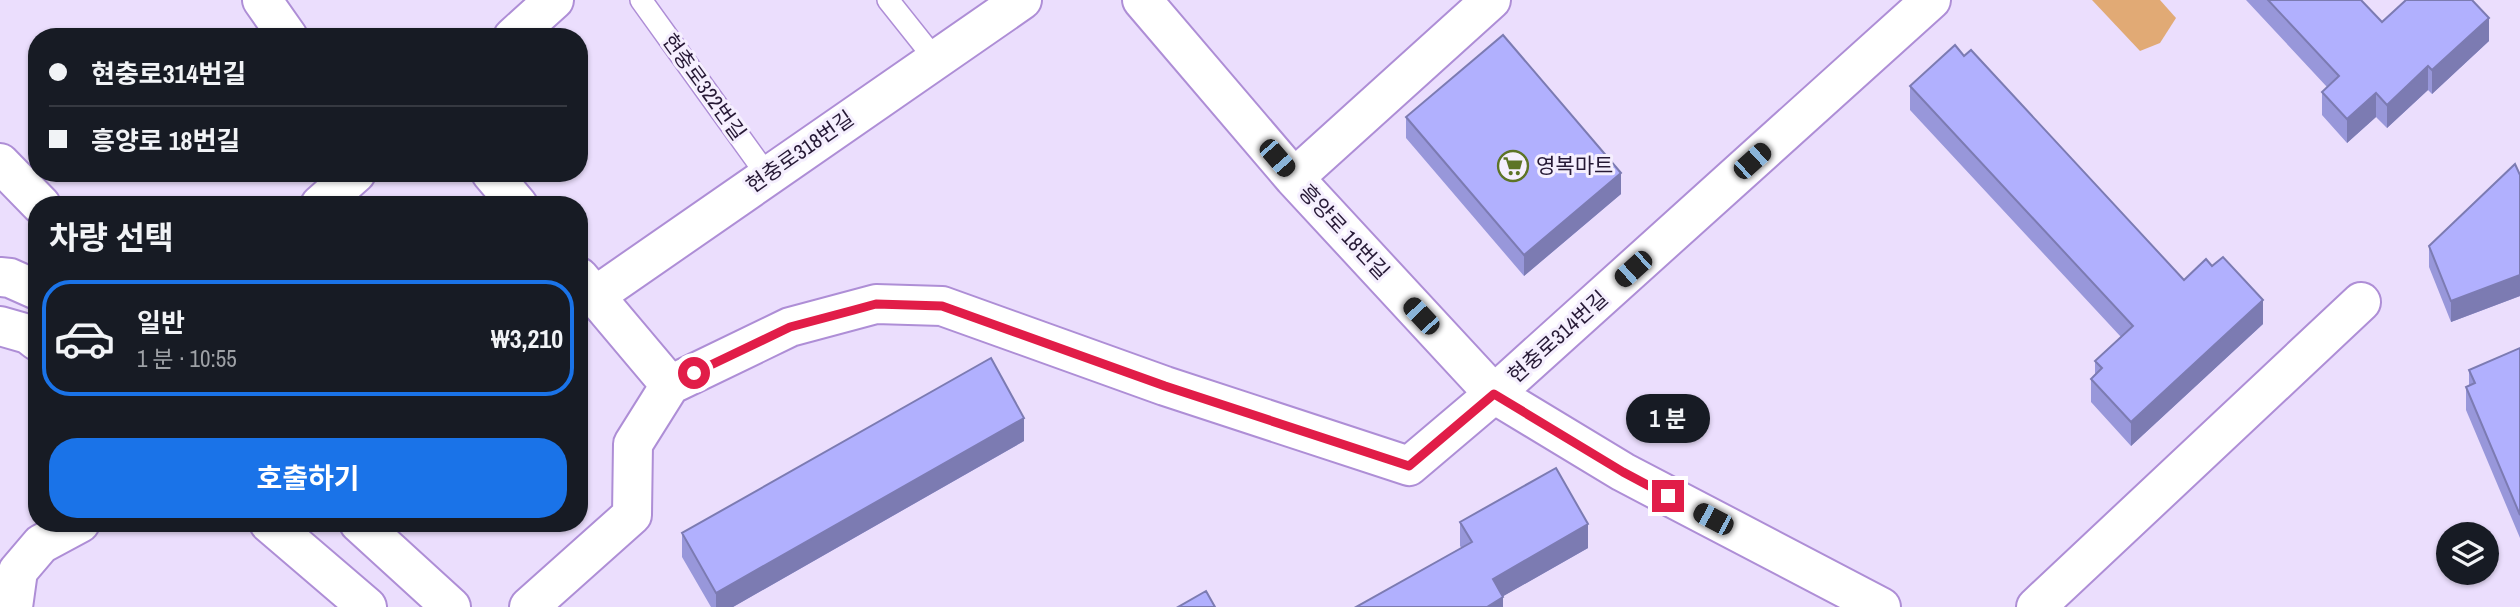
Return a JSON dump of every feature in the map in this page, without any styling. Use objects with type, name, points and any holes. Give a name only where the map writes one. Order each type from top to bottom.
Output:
[{"type":"street","points":[[262,0],[282,28]]},
{"type":"street","points":[[523,28],[554,0]]},
{"type":"street","name":"현충로318번길","points":[[588,291],[767,175],[1022,0]]},
{"type":"street","name":"흥양로 18번길","points":[[1142,0],[1294,177],[1494,394],[1623,472],[1881,607]]},
{"type":"street","name":"흥양로 18번길","points":[[1294,177],[1491,0]]},
{"type":"street","name":"현충로314번길","points":[[670,385],[790,327],[876,304],[942,306],[1165,386],[1409,466],[1494,394],[1931,0]]},
{"type":"street","points":[[0,163],[32,196]]},
{"type":"street","points":[[330,196],[346,182]]},
{"type":"street","points":[[498,182],[510,196]]},
{"type":"street","points":[[0,276],[28,286]]},
{"type":"street","points":[[529,607],[632,515],[632,444],[670,385],[588,296]]},
{"type":"street","points":[[2036,607],[2361,302]]},
{"type":"street","points":[[0,326],[28,334]]},
{"type":"street","points":[[13,607],[18,571],[41,544],[63,532]]},
{"type":"street","points":[[280,532],[367,607]]},
{"type":"street","points":[[369,532],[451,607]]},
{"type":"street","points":[[0,595],[3,607]]},
{"type":"lane","name":"현충로322번길","points":[[642,0],[767,175]]},
{"type":"lane","points":[[888,0],[935,59]]},
{"type":"shaded area","points":[[2092,0],[2160,0],[2176,18],[2160,43],[2140,51]]},
{"type":"building","points":[[2268,0],[2361,0],[2382,22],[2406,0],[2472,0],[2489,18],[2432,70],[2428,66],[2387,105],[2376,93],[2347,119],[2322,92],[2339,76]]},
{"type":"building","name":"영복마트","points":[[1503,35],[1621,173],[1524,255],[1406,117]]},
{"type":"building","points":[[1955,45],[1964,56],[1971,50],[2184,280],[2206,259],[2212,266],[2223,257],[2263,300],[2131,422],[2091,379],[2102,368],[2095,361],[2133,326],[1910,86]]},
{"type":"building","points":[[2515,164],[2520,175],[2520,275],[2451,301],[2429,246]]},
{"type":"building","points":[[2520,348],[2520,515],[2466,387],[2475,383],[2469,370]]},
{"type":"building","points":[[991,358],[1024,418],[716,593],[682,533]]},
{"type":"building","points":[[1556,468],[1588,524],[1493,579],[1503,597],[1487,607],[1356,607],[1472,542],[1460,522]]},
{"type":"building","points":[[1206,591],[1215,607],[1178,607]]},
{"type":"place","name":"영복마트","points":[[1513,166]]},
{"type":"route","points":[[694,373],[790,327],[876,304],[942,306],[1165,386],[1409,466],[1494,394],[1668,496]]}]
